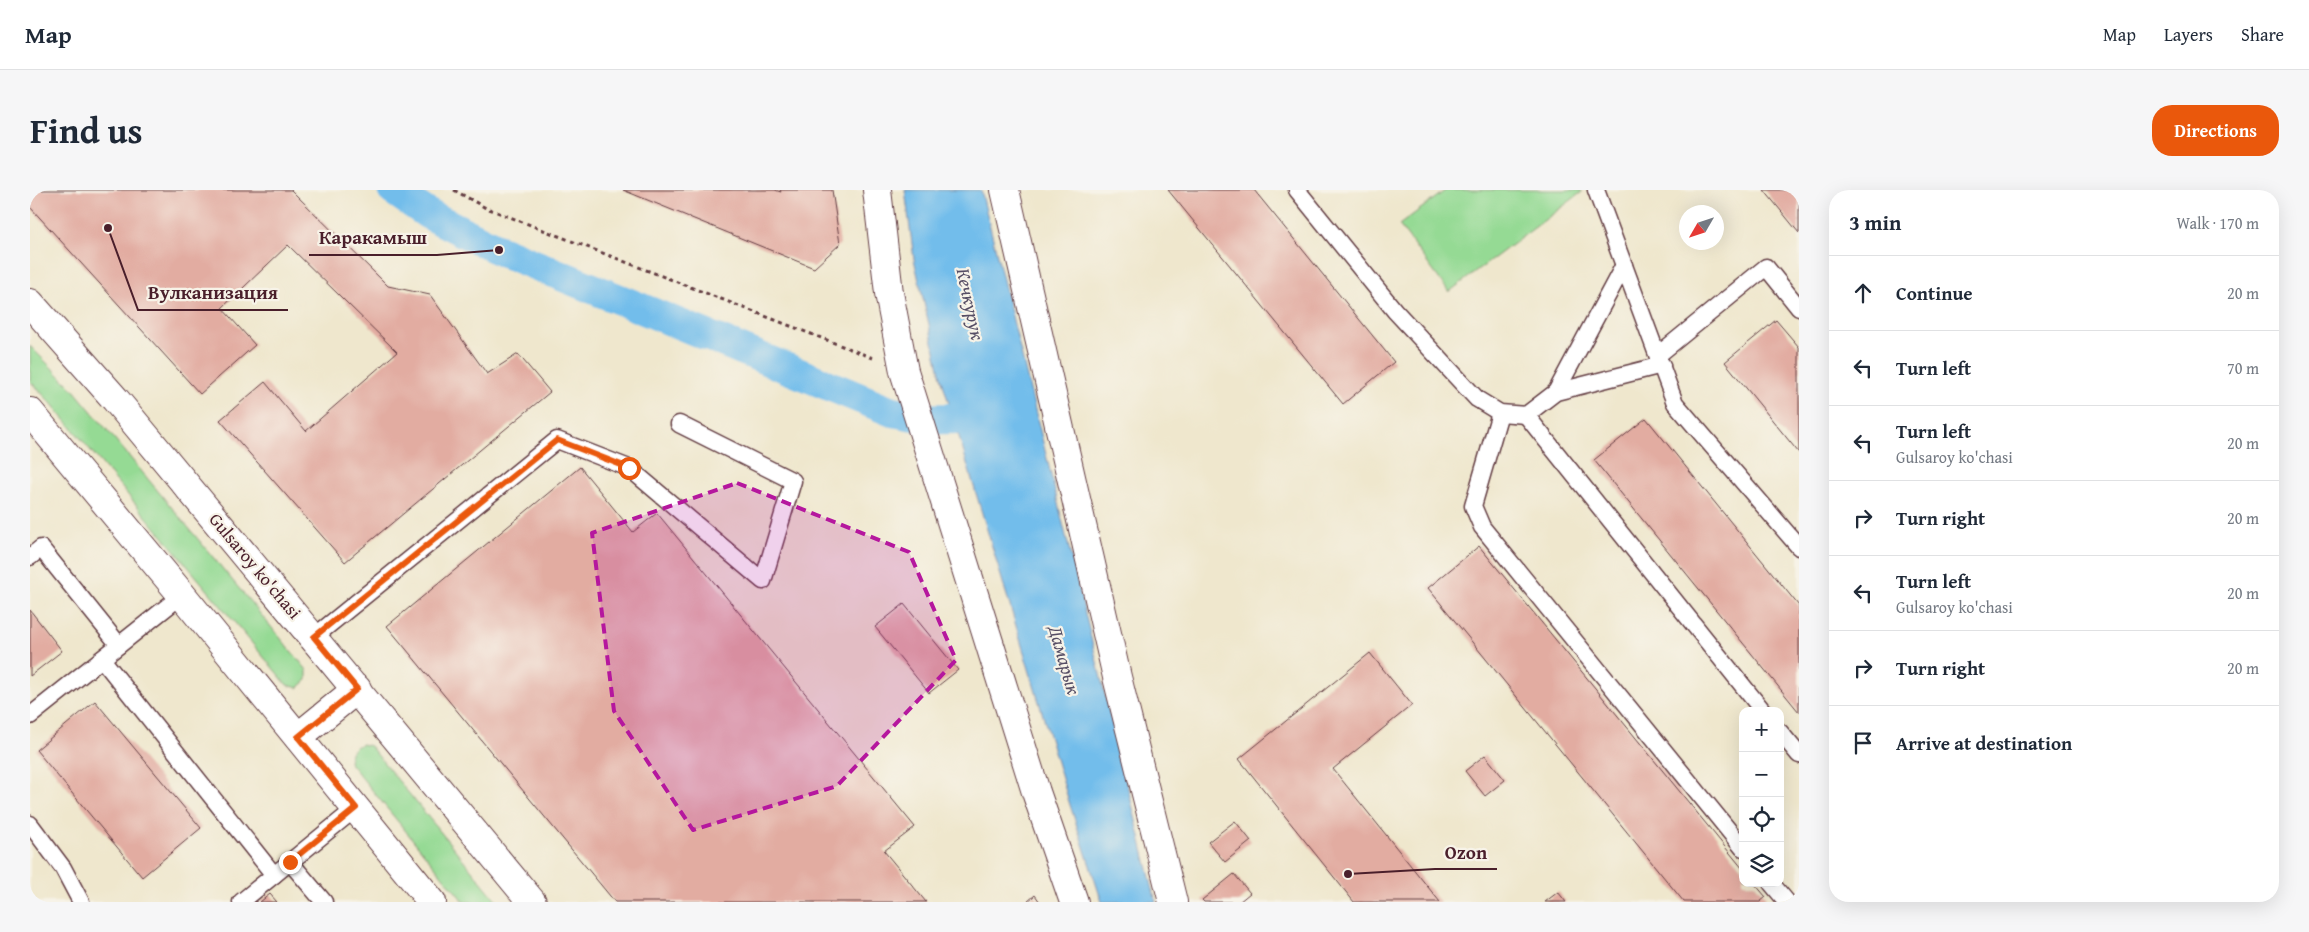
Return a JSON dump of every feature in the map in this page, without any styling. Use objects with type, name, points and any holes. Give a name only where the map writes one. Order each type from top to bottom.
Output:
[{"type":"main road","points":[[877,190],[888,293],[907,378],[929,454],[1036,792],[1074,902]]},
{"type":"main road","points":[[1006,190],[1117,677],[1173,902]]},
{"type":"main road","name":"Gulsaroy ko'chasi","points":[[30,303],[115,399],[532,902]]},
{"type":"main road","points":[[30,412],[432,902]]},
{"type":"main road","points":[[298,737],[357,689]]},
{"type":"lane","points":[[1297,190],[1396,312],[1477,399],[1500,413],[1526,415],[1556,392],[1660,360],[1766,267],[1799,308]]},
{"type":"lane","points":[[1596,190],[1675,403],[1799,547]]},
{"type":"lane","points":[[1556,392],[1624,265]]},
{"type":"lane","points":[[1500,413],[1473,506],[1482,527],[1739,843]]},
{"type":"lane","points":[[1526,415],[1760,707]]},
{"type":"lane","points":[[314,637],[557,440],[629,468],[763,581],[792,481],[679,424]]},
{"type":"lane","points":[[30,556],[41,548],[119,645]]},
{"type":"lane","points":[[30,716],[182,595]]},
{"type":"lane","points":[[102,659],[274,875]]},
{"type":"lane","points":[[1784,737],[1799,755]]},
{"type":"lane","points":[[241,902],[356,808]]},
{"type":"lane","points":[[30,824],[63,868],[81,902]]},
{"type":"lane","points":[[290,862],[324,902]]},
{"type":"lane","points":[[1774,887],[1787,902]]},
{"type":"path","points":[[454,190],[484,206],[907,378]]},
{"type":"highlighted area","points":[[737,483],[909,552],[956,660],[837,786],[693,830],[614,711],[592,533]]},
{"type":"green space","points":[[1446,190],[1581,190],[1582,192],[1449,292],[1399,225]]},
{"type":"green space","points":[[30,346],[73,389],[307,670],[307,680],[298,688],[287,685],[51,403],[30,381]]},
{"type":"green space","points":[[362,744],[370,746],[498,902],[464,902],[349,762],[352,751]]},
{"type":"water","points":[[905,190],[981,190],[1156,902],[1102,902],[1070,805],[941,377],[914,259]]},
{"type":"building","points":[[30,190],[291,190],[388,286],[430,295],[487,374],[518,354],[550,392],[345,562],[220,420],[265,382],[306,431],[397,352],[288,245],[222,308],[255,345],[200,394],[30,207]]},
{"type":"building","points":[[623,190],[775,190],[781,192],[780,190],[832,190],[840,244],[814,268]]},
{"type":"building","points":[[1168,190],[1254,190],[1394,362],[1343,404]]},
{"type":"building","points":[[1764,190],[1799,190],[1799,233]]},
{"type":"building","points":[[1776,320],[1799,347],[1799,453],[1725,362]]},
{"type":"building","points":[[1646,418],[1799,606],[1799,712],[1594,460]]},
{"type":"building","points":[[580,467],[633,532],[657,513],[915,827],[884,851],[926,902],[615,902],[387,626]]},
{"type":"building","points":[[1479,546],[1739,864],[1739,887],[1757,887],[1766,897],[1760,902],[1684,902],[1428,588]]},
{"type":"building","points":[[904,604],[958,670],[929,693],[875,627]]},
{"type":"building","points":[[30,610],[62,651],[30,676]]},
{"type":"building","points":[[1370,653],[1412,705],[1333,769],[1440,902],[1354,902],[1239,759]]},
{"type":"building","points":[[95,701],[201,828],[142,877],[36,750]]},
{"type":"building","points":[[1485,755],[1505,780],[1485,796],[1465,771]]},
{"type":"building","points":[[1235,821],[1251,841],[1225,862],[1208,842]]},
{"type":"building","points":[[1234,874],[1250,893],[1239,902],[1204,902],[1202,900]]},
{"type":"building","points":[[1558,892],[1566,902],[1545,902]]},
{"type":"building","points":[[270,894],[277,902],[260,902]]},
{"type":"building","points":[[1035,895],[1040,902],[1027,902]]},
{"type":"waterway","points":[[393,190],[428,214],[499,250],[891,411],[931,419],[996,418]]},
{"type":"place","name":"Вулканизация","points":[[108,228]]},
{"type":"place","name":"Каракамыш","points":[[499,250]]},
{"type":"place","name":"Ozon","points":[[1348,874]]},
{"type":"route","points":[[290,862],[356,808],[298,737],[357,689],[314,637],[557,440],[629,468]]},
{"type":"water label","name":"Кечкурук","points":[[971,304]]},
{"type":"water label","name":"Дамарык","points":[[1065,660]]}]
